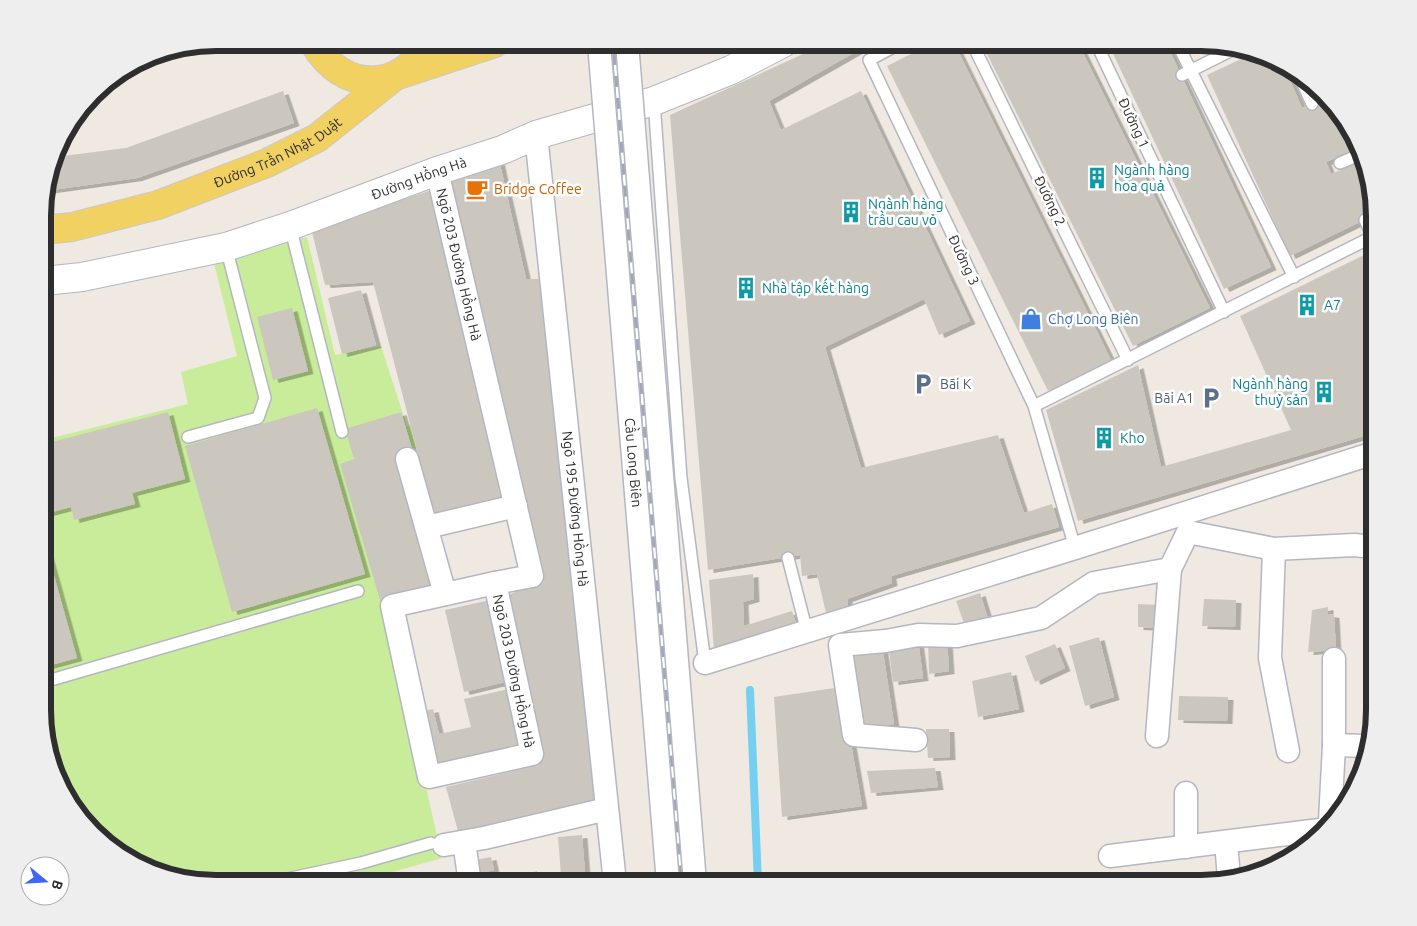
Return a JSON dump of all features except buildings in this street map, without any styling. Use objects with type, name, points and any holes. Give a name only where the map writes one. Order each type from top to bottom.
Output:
[{"type":"main road","points":[[319,51],[333,67],[346,75],[362,80],[379,80],[395,76],[410,67],[423,51]]},
{"type":"main road","name":"Đường Trần Nhật Duật","points":[[51,229],[72,226],[158,205],[267,163],[318,138],[395,76],[469,51]]},
{"type":"street","name":"Cầu Long Biên","points":[[600,51],[667,875]]},
{"type":"street","name":"Cầu Long Biên","points":[[628,51],[694,875]]},
{"type":"street","name":"Đường Hồng Hà","points":[[51,280],[82,277],[226,247],[290,226],[437,170],[502,150],[536,135],[654,101],[731,70],[766,51]]},
{"type":"street","name":"Ngõ 195 Đường Hồng Hà","points":[[536,135],[614,875]]},
{"type":"street","name":"Ngõ 203 Đường Hồng Hà","points":[[437,170],[532,576],[495,583],[392,606],[428,777],[532,754],[495,583]]},
{"type":"street","points":[[705,663],[1365,456]]},
{"type":"street","points":[[407,459],[445,594]]},
{"type":"street","points":[[427,527],[516,506]]},
{"type":"street","points":[[1157,736],[1170,569],[1188,532],[1274,549],[1365,546]]},
{"type":"street","points":[[1274,549],[1270,658],[1288,751]]},
{"type":"street","points":[[916,740],[854,735],[840,645],[886,641],[918,635],[957,636],[1041,618],[1094,584],[1170,569]]},
{"type":"street","points":[[1330,812],[1334,745],[1334,659]]},
{"type":"street","points":[[1334,745],[1362,746]]},
{"type":"street","points":[[1186,793],[1186,847]]},
{"type":"street","points":[[465,875],[446,843],[607,809]]},
{"type":"street","points":[[1110,856],[1313,831]]},
{"type":"street","points":[[1226,842],[1228,872]]},
{"type":"lane","name":"Đường 3","points":[[885,51],[869,60],[1034,406],[1075,548]]},
{"type":"lane","name":"Đường 2","points":[[976,51],[1128,360]]},
{"type":"lane","name":"Đường 1","points":[[1101,51],[1130,101],[1224,312]]},
{"type":"lane","points":[[1180,51],[1186,73],[1294,277]]},
{"type":"lane","points":[[1186,73],[1225,53]]},
{"type":"lane","points":[[1305,88],[1312,104]]},
{"type":"lane","points":[[654,101],[681,478],[705,663]]},
{"type":"lane","points":[[1340,163],[1354,157]]},
{"type":"lane","points":[[290,226],[342,432]]},
{"type":"lane","points":[[1034,406],[1365,242]]},
{"type":"lane","points":[[188,437],[258,418],[265,398],[226,247]]},
{"type":"lane","points":[[788,558],[807,632]]},
{"type":"lane","points":[[51,680],[358,592]]},
{"type":"lane","points":[[308,875],[446,843]]},
{"type":"green space","points":[[307,237],[335,355],[381,346],[407,426],[460,411],[467,435],[345,468],[409,712],[442,858],[383,875],[216,875],[173,869],[134,853],[107,834],[92,819],[73,792],[60,763],[54,742],[51,710],[51,438],[188,404],[181,372],[237,356],[213,259]]},
{"type":"waterway","points":[[750,690],[758,874]]},
{"type":"railway","points":[[615,51],[681,875]]},
{"type":"place","name":"Ngành hàng hoa quả","points":[[1097,178]]},
{"type":"place","name":"Bridge Coffee","points":[[477,189]]},
{"type":"place","name":"Ngành hàng trầu cau vỏ","points":[[851,212]]},
{"type":"place","name":"Nhà tập kết hàng","points":[[746,288]]},
{"type":"place","name":"A7","points":[[1307,305]]},
{"type":"place","name":"Chợ Long Biên","points":[[1031,319]]},
{"type":"place","name":"Bãi K","points":[[923,384]]},
{"type":"place","name":"Ngành hàng thuỷ sản","points":[[1324,392]]},
{"type":"place","name":"Bãi A1","points":[[1211,398]]},
{"type":"place","name":"Kho","points":[[1104,438]]}]
